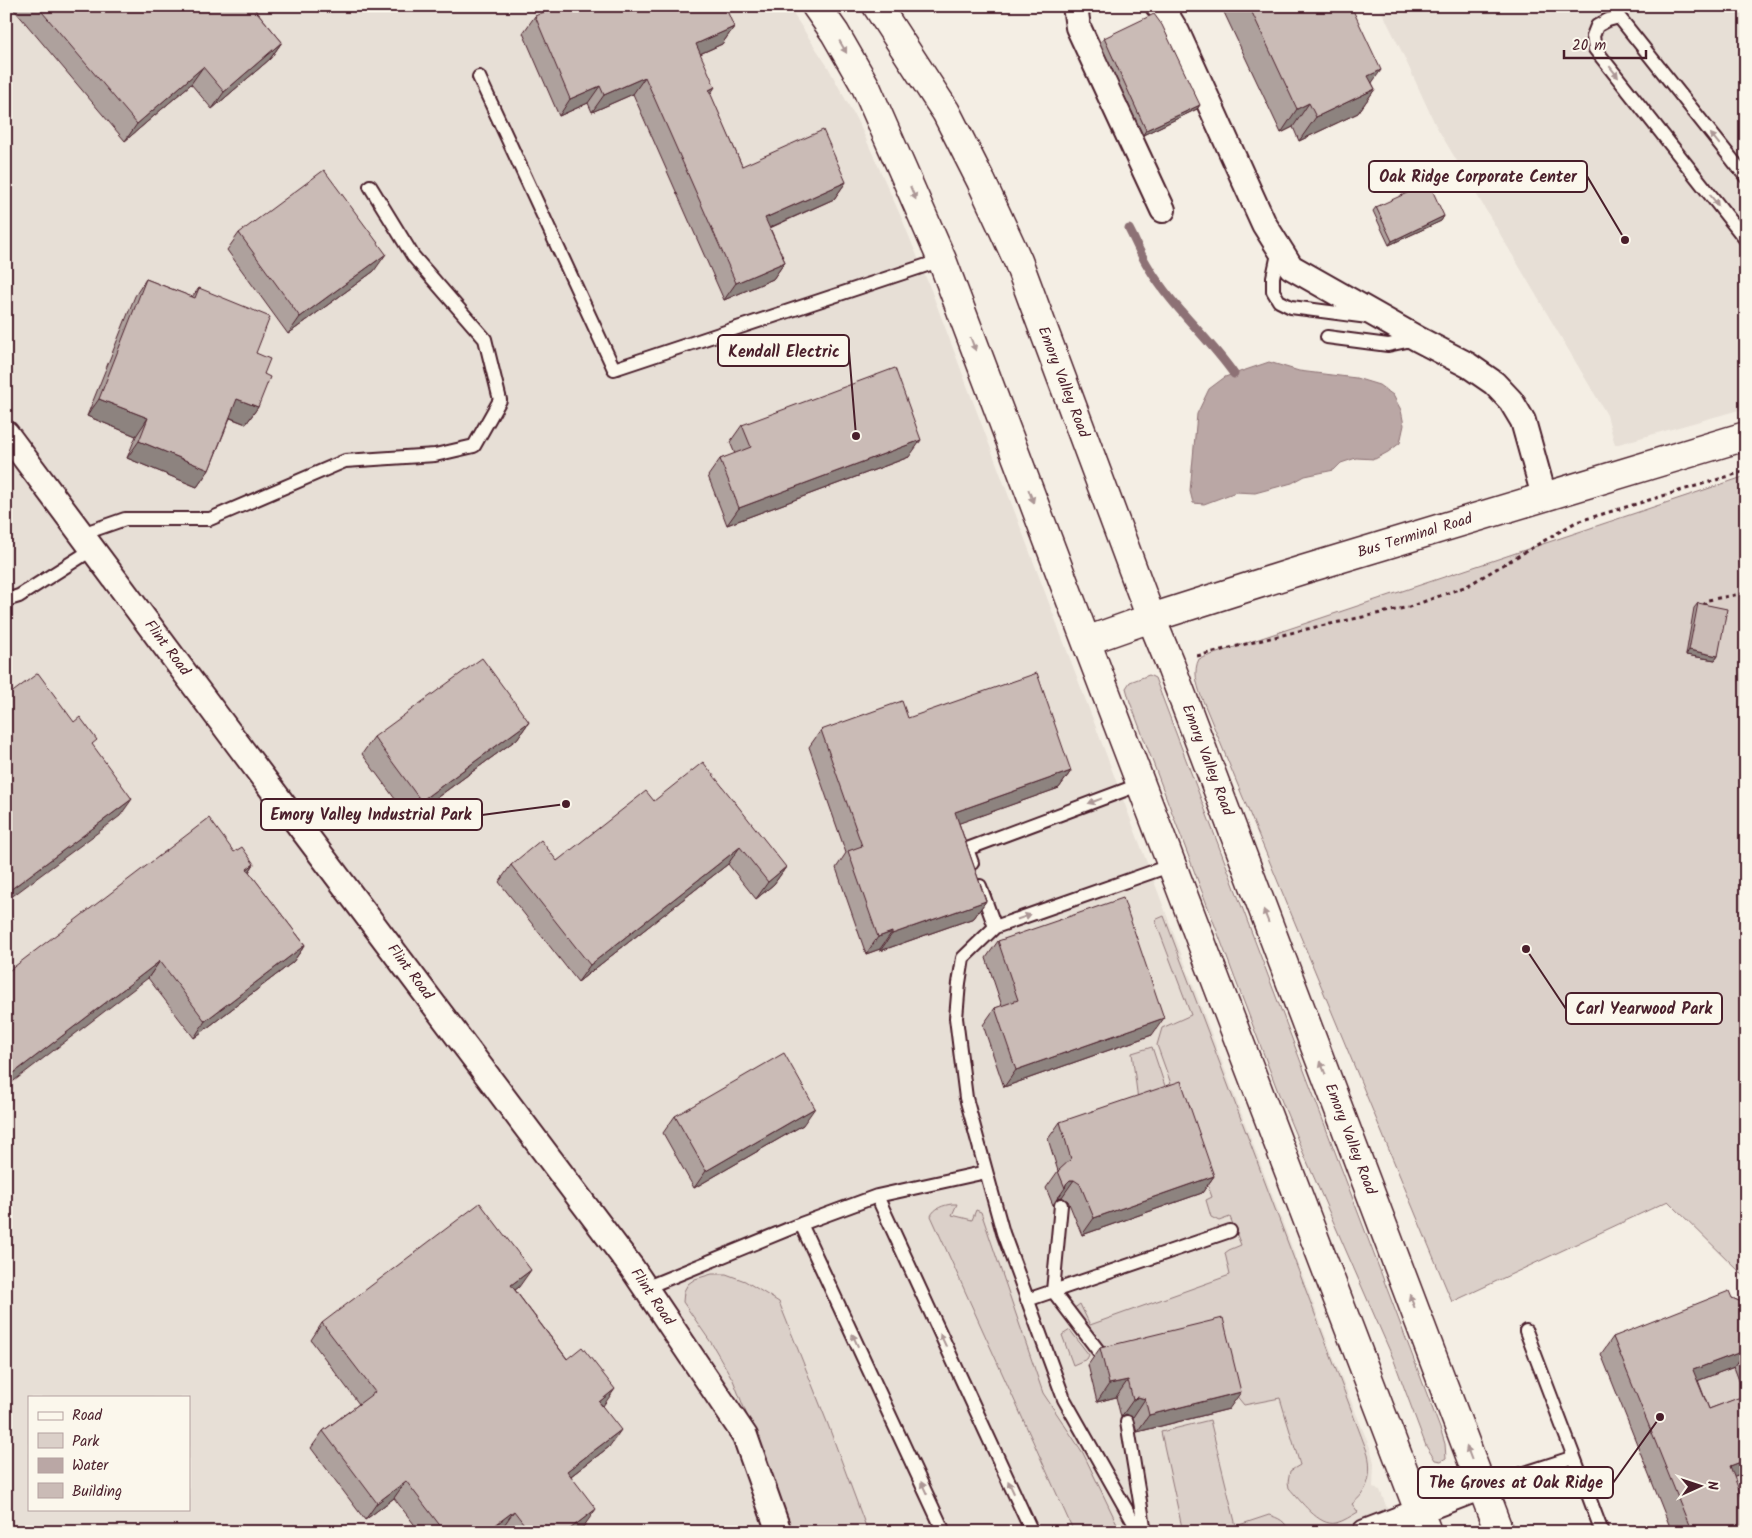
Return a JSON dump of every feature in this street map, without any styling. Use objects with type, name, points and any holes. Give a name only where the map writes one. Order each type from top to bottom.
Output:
[{"type":"main road","points":[[816,6],[835,33],[866,87],[942,260],[1423,1521]]},
{"type":"main road","name":"Emory Valley Road","points":[[877,6],[946,112],[1018,261],[1151,618],[1499,1532]]},
{"type":"main road","name":"Bus Terminal Road","points":[[1086,641],[1151,618],[1544,496],[1746,436]]},
{"type":"street","points":[[1074,6],[1078,26],[1163,210]]},
{"type":"street","points":[[1158,6],[1166,14],[1177,32],[1264,224],[1291,267],[1468,365],[1494,383],[1511,401],[1523,421],[1544,496]]},
{"type":"street","name":"Flint Road","points":[[6,433],[632,1268],[744,1436],[779,1532]]},
{"type":"street","points":[[1365,1532],[1423,1521],[1482,1487]]},
{"type":"lane","points":[[1746,177],[1619,18],[1608,20],[1597,26],[1593,36],[1595,49],[1746,240]]},
{"type":"lane","points":[[479,77],[614,369],[942,260]]},
{"type":"lane","points":[[6,600],[19,596],[87,542],[125,519],[210,519],[345,461],[435,455],[474,446],[500,400],[485,339],[414,256],[370,186]]},
{"type":"lane","points":[[1279,248],[1273,277],[1273,292],[1279,301],[1292,306],[1383,319]]},
{"type":"lane","points":[[1327,337],[1388,345],[1418,339]]},
{"type":"lane","points":[[995,927],[967,849],[1141,784]]},
{"type":"lane","points":[[1139,1532],[1107,1472],[1064,1399],[1003,1233],[966,1098],[956,1018],[959,983],[964,958],[995,927],[1172,866]]},
{"type":"lane","points":[[645,1288],[801,1224],[877,1196],[986,1172]]},
{"type":"lane","points":[[877,1196],[1032,1532]]},
{"type":"lane","points":[[1061,1205],[1053,1291],[1100,1353]]},
{"type":"lane","points":[[801,1224],[944,1532]]},
{"type":"lane","points":[[1027,1300],[1230,1231]]},
{"type":"lane","points":[[1526,1332],[1602,1532]]},
{"type":"lane","points":[[1127,1422],[1145,1532]]},
{"type":"lane","points":[[1482,1487],[1574,1457]]},
{"type":"path","points":[[1170,664],[1224,648],[1307,628],[1409,607],[1467,586],[1576,522],[1746,471]]},
{"type":"path","points":[[1702,609],[1708,600],[1746,593]]},
{"type":"shaded area","points":[[6,6],[788,6],[828,67],[861,128],[902,219],[931,290],[1336,1364],[1371,1450],[1374,1463],[1373,1488],[1380,1490],[1396,1532],[6,1532]]},
{"type":"shaded area","points":[[1379,6],[1746,6],[1746,408],[1615,445],[1607,415],[1435,124]]},
{"type":"green space","points":[[1746,476],[1746,1278],[1668,1201],[1452,1302],[1201,696],[1196,678],[1197,664],[1199,659]]},
{"type":"green space","points":[[1149,675],[1155,678],[1441,1431],[1445,1444],[1446,1458],[1441,1461],[1435,1460],[1426,1446],[1393,1358],[1280,1097],[1130,702],[1126,688],[1130,682]]},
{"type":"green space","points":[[1164,916],[1368,1454],[1370,1468],[1368,1482],[1362,1494],[1352,1504],[1358,1512],[1336,1523],[1323,1521],[1317,1517],[1289,1488],[1290,1471],[1300,1465],[1280,1398],[1244,1405],[1235,1394],[1107,1349],[1101,1346],[1073,1309],[1080,1304],[1090,1325],[1230,1275],[1225,1253],[1241,1245],[1230,1217],[1219,1221],[1211,1217],[1206,1200],[1212,1197],[1157,1045],[1162,1028],[1191,1015],[1155,920]]},
{"type":"green space","points":[[1152,1047],[1169,1098],[1139,1108],[1132,1053]]},
{"type":"green space","points":[[957,1204],[952,1215],[972,1220],[976,1210],[981,1212],[1043,1393],[1083,1453],[1121,1532],[1074,1532],[931,1216],[937,1209]]},
{"type":"green space","points":[[712,1274],[726,1274],[745,1281],[779,1302],[868,1532],[793,1532],[733,1380],[712,1344],[683,1302],[684,1291],[688,1284],[695,1279]]},
{"type":"green space","points":[[1070,1330],[1089,1355],[1087,1359],[1073,1365],[1062,1335]]},
{"type":"green space","points":[[1734,1367],[1746,1398],[1697,1426],[1681,1387]]},
{"type":"green space","points":[[1210,1420],[1236,1526],[1269,1515],[1284,1523],[1288,1532],[1183,1532],[1161,1432]]},
{"type":"green space","points":[[1746,1473],[1746,1518],[1718,1483]]},
{"type":"water","points":[[1269,362],[1299,371],[1356,378],[1379,385],[1393,395],[1401,410],[1404,425],[1400,443],[1375,459],[1356,458],[1341,463],[1334,470],[1305,476],[1292,483],[1255,493],[1236,492],[1204,504],[1193,503],[1190,491],[1197,414],[1209,389],[1225,377]]},
{"type":"building","points":[[37,6],[252,6],[282,42],[224,92],[203,67],[137,124]]},
{"type":"building","points":[[557,6],[725,6],[734,27],[696,44],[715,87],[709,90],[742,166],[823,130],[846,182],[765,218],[785,262],[736,283],[645,77],[604,95],[600,86],[570,99],[535,16]]},
{"type":"building","points":[[1249,6],[1351,6],[1381,70],[1368,76],[1375,89],[1316,117],[1309,103],[1297,109]]},
{"type":"building","points":[[1154,14],[1162,25],[1200,105],[1146,130],[1104,38]]},
{"type":"building","points":[[324,170],[386,254],[300,317],[239,233]]},
{"type":"building","points":[[1429,183],[1444,216],[1392,241],[1376,207]]},
{"type":"building","points":[[146,279],[195,298],[199,288],[270,317],[256,353],[270,359],[264,374],[270,377],[258,407],[237,399],[209,470],[139,441],[148,418],[99,399]]},
{"type":"building","points":[[895,368],[921,440],[739,508],[720,459],[751,447],[742,425]]},
{"type":"building","points":[[1698,603],[1727,609],[1718,656],[1689,650]]},
{"type":"building","points":[[482,658],[529,722],[421,801],[374,737]]},
{"type":"building","points":[[38,673],[74,722],[80,717],[97,740],[92,744],[132,799],[6,893],[6,697]]},
{"type":"building","points":[[1037,673],[1071,771],[955,812],[986,901],[892,934],[892,932],[878,937],[848,851],[862,846],[821,730],[902,701],[908,718]]},
{"type":"building","points":[[703,762],[786,867],[768,882],[740,847],[590,965],[511,865],[541,840],[557,861],[646,791],[654,801]]},
{"type":"building","points":[[209,818],[234,852],[242,847],[254,864],[247,869],[305,945],[205,1021],[160,961],[6,1079],[6,973]]},
{"type":"building","points":[[1123,898],[1164,1018],[1016,1070],[995,1008],[1018,1000],[998,941]]},
{"type":"building","points":[[784,1053],[815,1108],[706,1171],[675,1116]]},
{"type":"building","points":[[1181,1081],[1214,1176],[1094,1218],[1080,1184],[1070,1180],[1065,1188],[1058,1171],[1071,1159],[1060,1122]]},
{"type":"building","points":[[480,1203],[531,1270],[511,1285],[567,1359],[582,1347],[615,1389],[599,1402],[621,1430],[567,1471],[596,1509],[566,1532],[530,1532],[514,1511],[486,1532],[445,1532],[406,1481],[377,1503],[323,1431],[375,1392],[322,1323]]},
{"type":"building","points":[[1729,1291],[1732,1298],[1746,1304],[1746,1350],[1693,1370],[1709,1409],[1746,1395],[1746,1460],[1730,1466],[1746,1505],[1746,1532],[1679,1532],[1678,1530],[1689,1525],[1613,1337]]},
{"type":"building","points":[[1223,1318],[1241,1392],[1149,1415],[1145,1399],[1138,1397],[1133,1400],[1128,1380],[1109,1384],[1100,1348]]},
{"type":"waterway","points":[[1129,229],[1143,259],[1168,296],[1234,374]]},
{"type":"place","name":"Oak Ridge Corporate Center","points":[[1625,240]]},
{"type":"place","name":"Kendall Electric","points":[[856,436]]},
{"type":"place","name":"Emory Valley Industrial Park","points":[[566,804]]},
{"type":"place","name":"Carl Yearwood Park","points":[[1526,949]]},
{"type":"place","name":"The Groves at Oak Ridge","points":[[1660,1417]]}]
